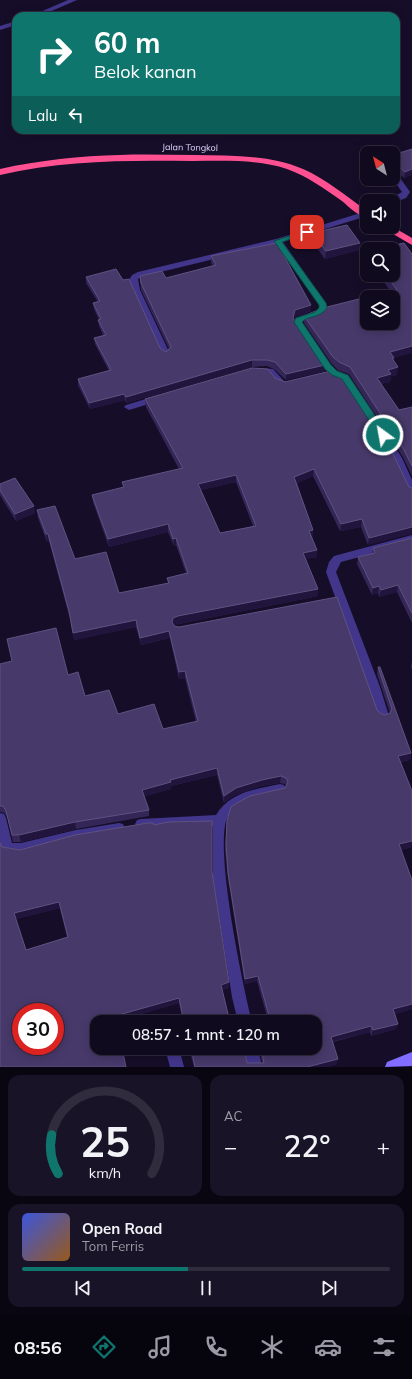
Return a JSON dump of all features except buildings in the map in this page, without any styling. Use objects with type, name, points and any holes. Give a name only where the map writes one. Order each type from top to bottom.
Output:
[{"type":"highway","name":"Jalan Tongkol","points":[[0,172],[51,163],[92,159],[154,157],[224,158],[290,167],[310,177],[360,210]]},
{"type":"highway","points":[[398,234],[412,242]]},
{"type":"main road","points":[[392,1067],[412,1059]]},
{"type":"street","points":[[44,12],[74,0]]},
{"type":"street","points":[[0,28],[12,24]]},
{"type":"street","points":[[400,184],[406,192],[400,198]]},
{"type":"street","points":[[166,354],[136,290],[133,280],[134,277],[141,274],[278,241],[360,216]]},
{"type":"street","points":[[278,241],[323,305],[323,308],[318,313],[301,318],[298,322],[328,367],[331,374],[345,377],[397,458],[412,490]]},
{"type":"street","points":[[245,373],[266,370],[274,374],[281,384],[289,385],[296,383]]},
{"type":"street","points":[[129,407],[165,396]]},
{"type":"street","points":[[383,716],[374,687],[337,597],[331,572],[332,565],[338,559],[412,539]]},
{"type":"street","points":[[243,1015],[219,878],[219,820],[226,809],[236,802],[251,795],[280,789]]},
{"type":"street","points":[[0,818],[8,848],[13,850],[76,835],[148,823],[219,820]]},
{"type":"street","points":[[174,1055],[177,1067]]},
{"type":"street","points":[[252,1055],[255,1067]]},
{"type":"route","points":[[307,232],[278,241],[323,305],[323,308],[318,313],[301,318],[297,321],[328,367],[334,373],[345,377],[383,435]]}]
